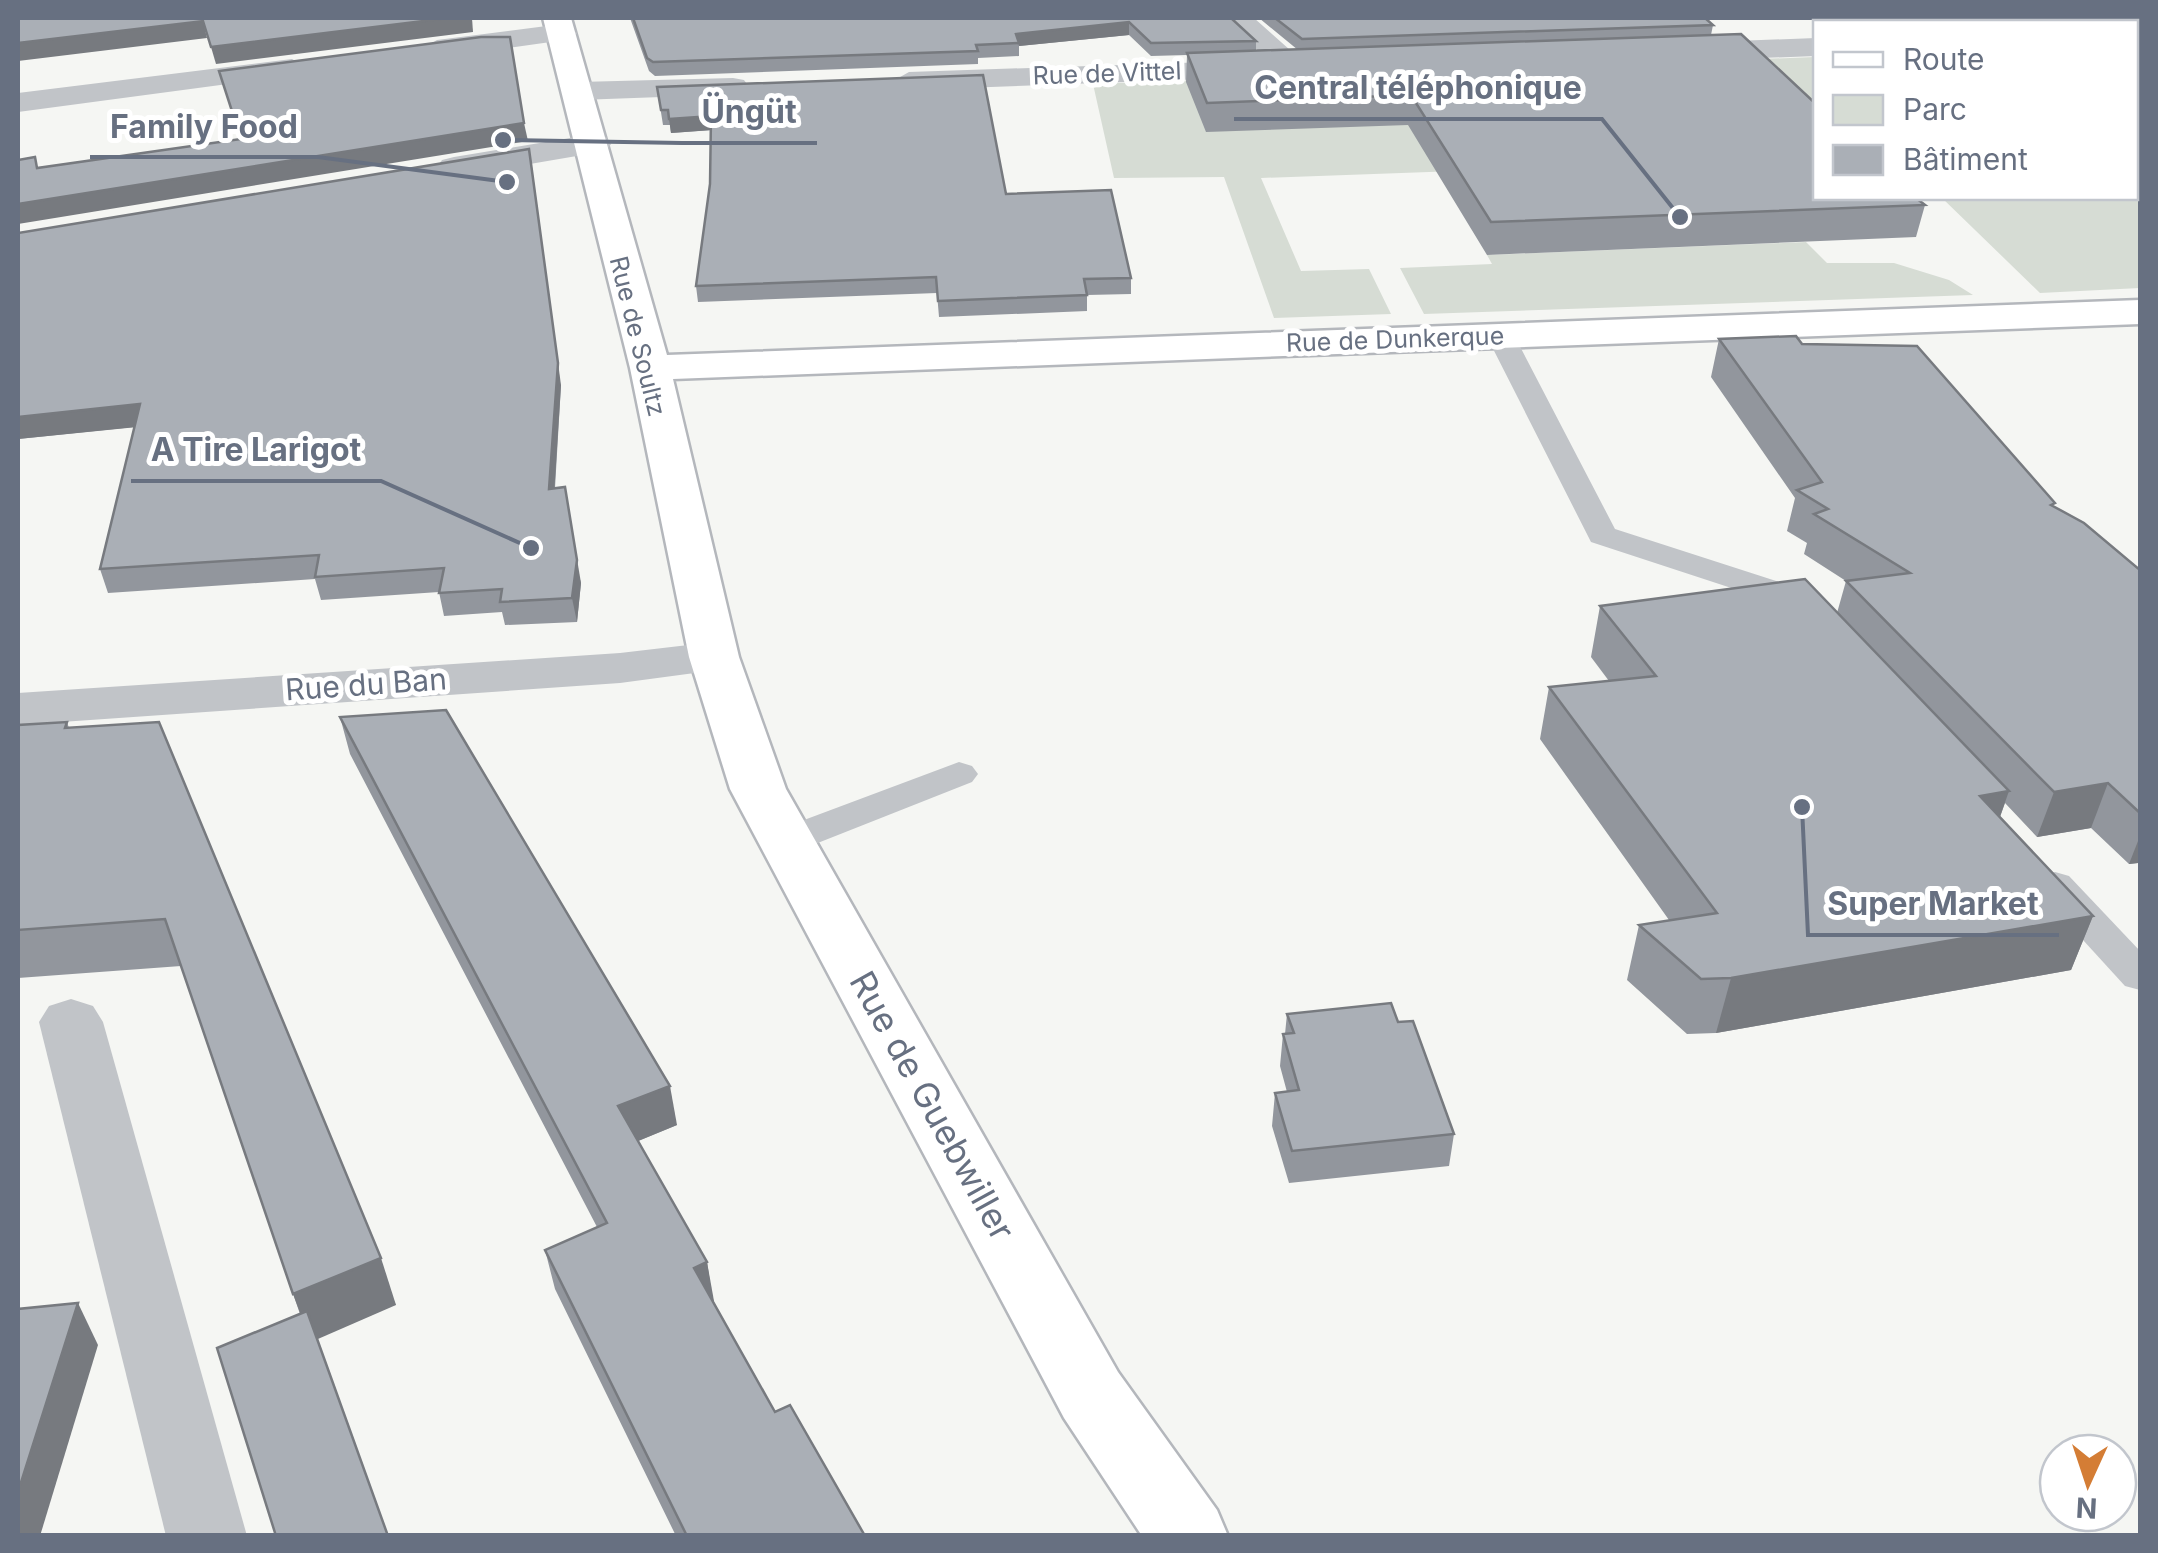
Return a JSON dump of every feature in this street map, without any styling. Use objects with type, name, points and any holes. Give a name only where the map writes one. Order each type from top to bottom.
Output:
[{"type":"main road","name":"Rue de Soultz","points":[[560,26],[650,368],[714,657]]},
{"type":"main road","name":"Rue de Dunkerque","points":[[650,368],[2140,312]]},
{"type":"main road","name":"Rue de Guebwiller","points":[[714,657],[758,789],[786,841],[1091,1396],[1188,1536]]},
{"type":"street","points":[[1237,18],[1293,66]]},
{"type":"street","points":[[406,53],[560,26]]},
{"type":"street","points":[[1661,53],[1813,47]]},
{"type":"street","points":[[18,104],[330,63]]},
{"type":"street","name":"Rue de Vittel","points":[[882,82],[1332,65]]},
{"type":"street","points":[[579,92],[766,86]]},
{"type":"street","points":[[421,172],[594,144]]},
{"type":"street","name":"Rue du Ban","points":[[18,709],[620,668],[714,657]]},
{"type":"street","points":[[71,1022],[207,1536]]},
{"type":"lane","points":[[1500,335],[1602,534],[1783,594],[1822,636]]},
{"type":"lane","points":[[786,841],[959,774]]},
{"type":"lane","points":[[2034,862],[2140,976]]},
{"type":"green space","points":[[1813,57],[1813,158],[1261,178],[1301,271],[1369,269],[1391,314],[1274,318],[1224,177],[1114,178],[1093,84]]},
{"type":"green space","points":[[2140,140],[2140,288],[2040,293],[1944,200],[2138,200]]},
{"type":"green space","points":[[1806,242],[1827,263],[1894,263],[1949,280],[1973,295],[1424,314],[1400,268],[1492,264],[1487,255]]},
{"type":"building","points":[[18,18],[448,18],[211,47],[203,21],[18,43]]},
{"type":"building","points":[[633,18],[1231,18],[1256,41],[1151,43],[1129,22],[1016,34],[1019,43],[976,45],[978,51],[653,62],[647,58]]},
{"type":"building","points":[[1275,18],[1705,18],[1713,25],[1302,39]]},
{"type":"building","points":[[1741,34],[1813,101],[1813,200],[1919,200],[1925,205],[1491,222],[1411,95],[1207,103],[1187,53]]},
{"type":"building","points":[[481,37],[510,37],[524,123],[18,204],[18,160],[35,157],[37,168],[241,139],[219,71]]},
{"type":"building","points":[[983,75],[1006,194],[1111,190],[1131,278],[1084,279],[1087,295],[938,301],[936,277],[696,286],[710,184],[711,116],[669,119],[668,110],[661,110],[657,87]]},
{"type":"building","points":[[529,149],[558,363],[549,489],[565,487],[577,560],[572,598],[500,602],[502,589],[439,593],[444,568],[315,577],[319,555],[100,569],[140,404],[18,417],[18,233]]},
{"type":"building","points":[[1796,336],[1802,344],[1917,346],[2055,503],[2051,505],[2084,523],[2140,570],[2140,813],[2108,783],[2054,792],[1846,581],[1910,573],[1814,514],[1828,509],[1797,490],[1822,482],[1719,339]]},
{"type":"building","points":[[1805,579],[2009,791],[1980,796],[2093,916],[1731,978],[1701,979],[1639,925],[1717,913],[1549,687],[1656,676],[1600,606]]},
{"type":"building","points":[[446,710],[670,1086],[618,1106],[707,1262],[694,1268],[775,1412],[790,1405],[865,1536],[687,1536],[545,1250],[607,1223],[340,717]]},
{"type":"building","points":[[67,722],[65,728],[159,722],[381,1258],[293,1294],[165,919],[18,930],[18,725]]},
{"type":"building","points":[[1391,1003],[1398,1022],[1413,1021],[1454,1134],[1292,1151],[1275,1093],[1299,1090],[1283,1034],[1294,1033],[1287,1014]]},
{"type":"building","points":[[78,1303],[18,1492],[18,1309]]},
{"type":"building","points":[[307,1311],[388,1536],[276,1536],[217,1348]]},
{"type":"place","name":"Üngüt","points":[[503,140]]},
{"type":"place","name":"Family Food","points":[[507,182]]},
{"type":"place","name":"Central téléphonique","points":[[1680,217]]},
{"type":"place","name":"A Tire Larigot","points":[[531,548]]},
{"type":"place","name":"Super Market","points":[[1802,807]]}]
